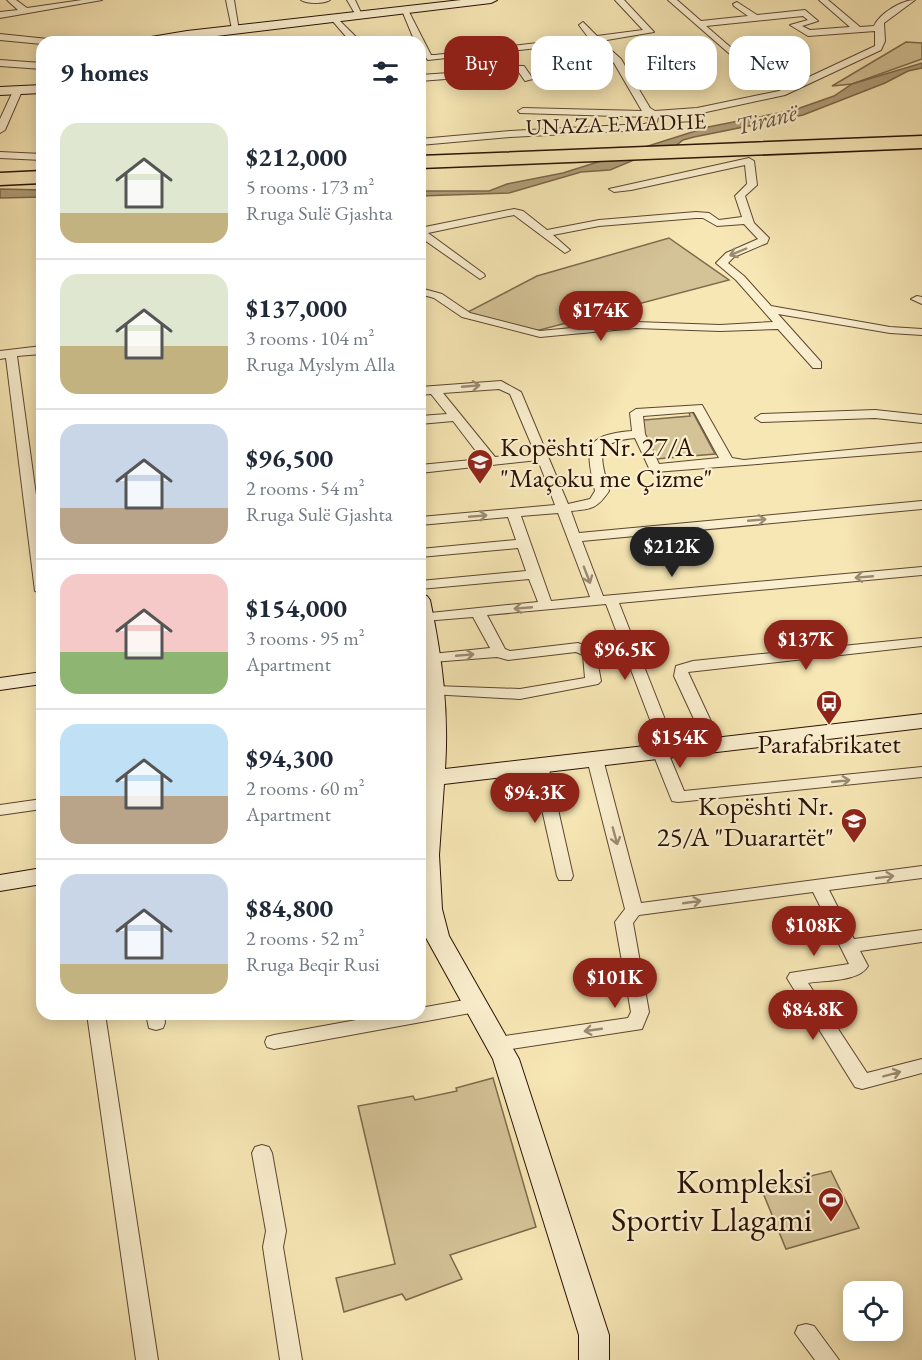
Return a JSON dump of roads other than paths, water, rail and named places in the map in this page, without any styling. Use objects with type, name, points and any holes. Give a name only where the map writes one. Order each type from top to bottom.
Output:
[{"type":"highway","name":"UNAZA E MADHE","points":[[426,162],[922,136]]},
{"type":"highway","name":"UNAZA E MADHE","points":[[426,156],[588,149],[922,142]]},
{"type":"highway","points":[[0,172],[36,171]]},
{"type":"highway","points":[[0,179],[36,177]]},
{"type":"main road","points":[[187,36],[360,15],[407,6],[491,0]]},
{"type":"main road","points":[[0,91],[36,89]]},
{"type":"main road","points":[[426,648],[430,677],[433,778],[426,809]]},
{"type":"main road","points":[[0,684],[36,679]]},
{"type":"main road","points":[[433,778],[922,721]]},
{"type":"main road","points":[[0,883],[36,877]]},
{"type":"main road","points":[[426,888],[437,936],[506,1059],[594,1335],[594,1360]]},
{"type":"street","points":[[11,0],[25,11]]},
{"type":"street","points":[[0,15],[98,0]]},
{"type":"street","points":[[230,0],[236,29]]},
{"type":"street","points":[[305,0],[326,0]]},
{"type":"street","points":[[351,0],[360,15]]},
{"type":"street","points":[[612,36],[650,32],[619,0]]},
{"type":"street","points":[[672,0],[729,50]]},
{"type":"street","points":[[823,0],[857,29]]},
{"type":"street","points":[[523,111],[654,114],[697,111],[782,93],[878,48],[881,40],[878,28],[882,19],[911,0]]},
{"type":"street","points":[[737,4],[755,18]]},
{"type":"street","points":[[407,6],[418,36]]},
{"type":"street","points":[[700,24],[805,13],[814,22],[794,25],[804,33],[878,28]]},
{"type":"street","points":[[334,18],[350,36]]},
{"type":"street","points":[[584,25],[592,36]]},
{"type":"street","points":[[0,38],[36,41]]},
{"type":"street","points":[[426,54],[428,57],[435,58],[531,46]]},
{"type":"street","points":[[613,56],[618,61],[646,110],[654,114]]},
{"type":"street","points":[[0,63],[36,66]]},
{"type":"street","points":[[426,78],[496,72],[498,68],[516,66],[521,68],[528,79]]},
{"type":"street","points":[[1,126],[16,91]]},
{"type":"street","points":[[426,141],[510,134],[644,127],[653,124],[654,114]]},
{"type":"street","points":[[0,155],[36,157]]},
{"type":"street","points":[[615,189],[651,183],[713,166],[749,161],[752,185],[740,196],[751,227],[764,238],[763,241],[721,261],[816,365]]},
{"type":"street","points":[[426,231],[514,212],[519,213],[565,250]]},
{"type":"street","points":[[545,234],[599,223],[696,215],[705,215],[717,223],[748,220]]},
{"type":"street","points":[[426,236],[480,276]]},
{"type":"street","points":[[426,293],[438,296],[466,315],[540,334],[636,325],[727,328],[780,325]]},
{"type":"street","points":[[767,309],[891,330],[922,332]]},
{"type":"street","points":[[36,351],[6,354],[36,552]]},
{"type":"street","points":[[426,390],[501,385],[518,396],[573,538],[604,601],[665,751],[678,797],[922,772]]},
{"type":"street","points":[[434,389],[490,460]]},
{"type":"street","points":[[738,462],[698,408],[636,413],[639,434],[655,468],[738,462],[922,447]]},
{"type":"street","points":[[760,418],[875,414],[922,419]]},
{"type":"street","points":[[426,420],[456,417]]},
{"type":"street","points":[[426,520],[586,506],[600,497],[602,483],[594,455],[600,443],[616,436],[639,434]]},
{"type":"street","points":[[426,469],[490,460],[543,456]]},
{"type":"street","points":[[573,538],[922,505]]},
{"type":"street","points":[[513,513],[546,606]]},
{"type":"street","points":[[426,552],[524,543]]},
{"type":"street","points":[[426,612],[478,612],[922,571]]},
{"type":"street","points":[[426,584],[534,574]]},
{"type":"street","points":[[430,677],[520,694],[553,686],[593,681],[590,653],[585,649],[578,647],[508,656],[499,652],[478,612]]},
{"type":"street","points":[[714,745],[681,676],[681,669],[922,642]]},
{"type":"street","points":[[430,677],[499,652]]},
{"type":"street","points":[[595,759],[634,910]]},
{"type":"street","points":[[540,765],[565,876]]},
{"type":"street","points":[[0,810],[36,805]]},
{"type":"street","points":[[498,1044],[635,1024],[640,1012],[624,922],[634,910],[922,872]]},
{"type":"street","points":[[818,885],[858,963],[857,968],[796,978],[862,1082],[922,1066]]},
{"type":"street","points":[[850,946],[922,936]]},
{"type":"street","points":[[426,1014],[476,1005]]},
{"type":"street","points":[[97,1020],[147,1360]]},
{"type":"street","points":[[274,1042],[394,1020]]},
{"type":"street","points":[[262,1153],[276,1232],[273,1247],[291,1360]]},
{"type":"street","points":[[806,1333],[828,1360]]},
{"type":"water","name":"Tiranë","points":[[922,63],[922,68],[908,71],[885,83],[803,115],[683,140],[673,148],[641,157],[610,170],[581,172],[509,193],[426,196],[426,191],[489,191],[507,184],[563,173],[708,127],[794,110],[834,96],[852,84]]},
{"type":"water","points":[[0,189],[36,190],[36,197],[0,198]]},
{"type":"place","name":"Kopështi Nr. 27/A \"Maçoku me Çizme\"","points":[[480,485]]},
{"type":"place","name":"Parafabrikatet","points":[[829,726]]},
{"type":"place","name":"Kopështi Nr. 25/A \"Duarartët\"","points":[[854,844]]},
{"type":"place","name":"Kompleksi Sportiv Llagami","points":[[831,1223]]}]
